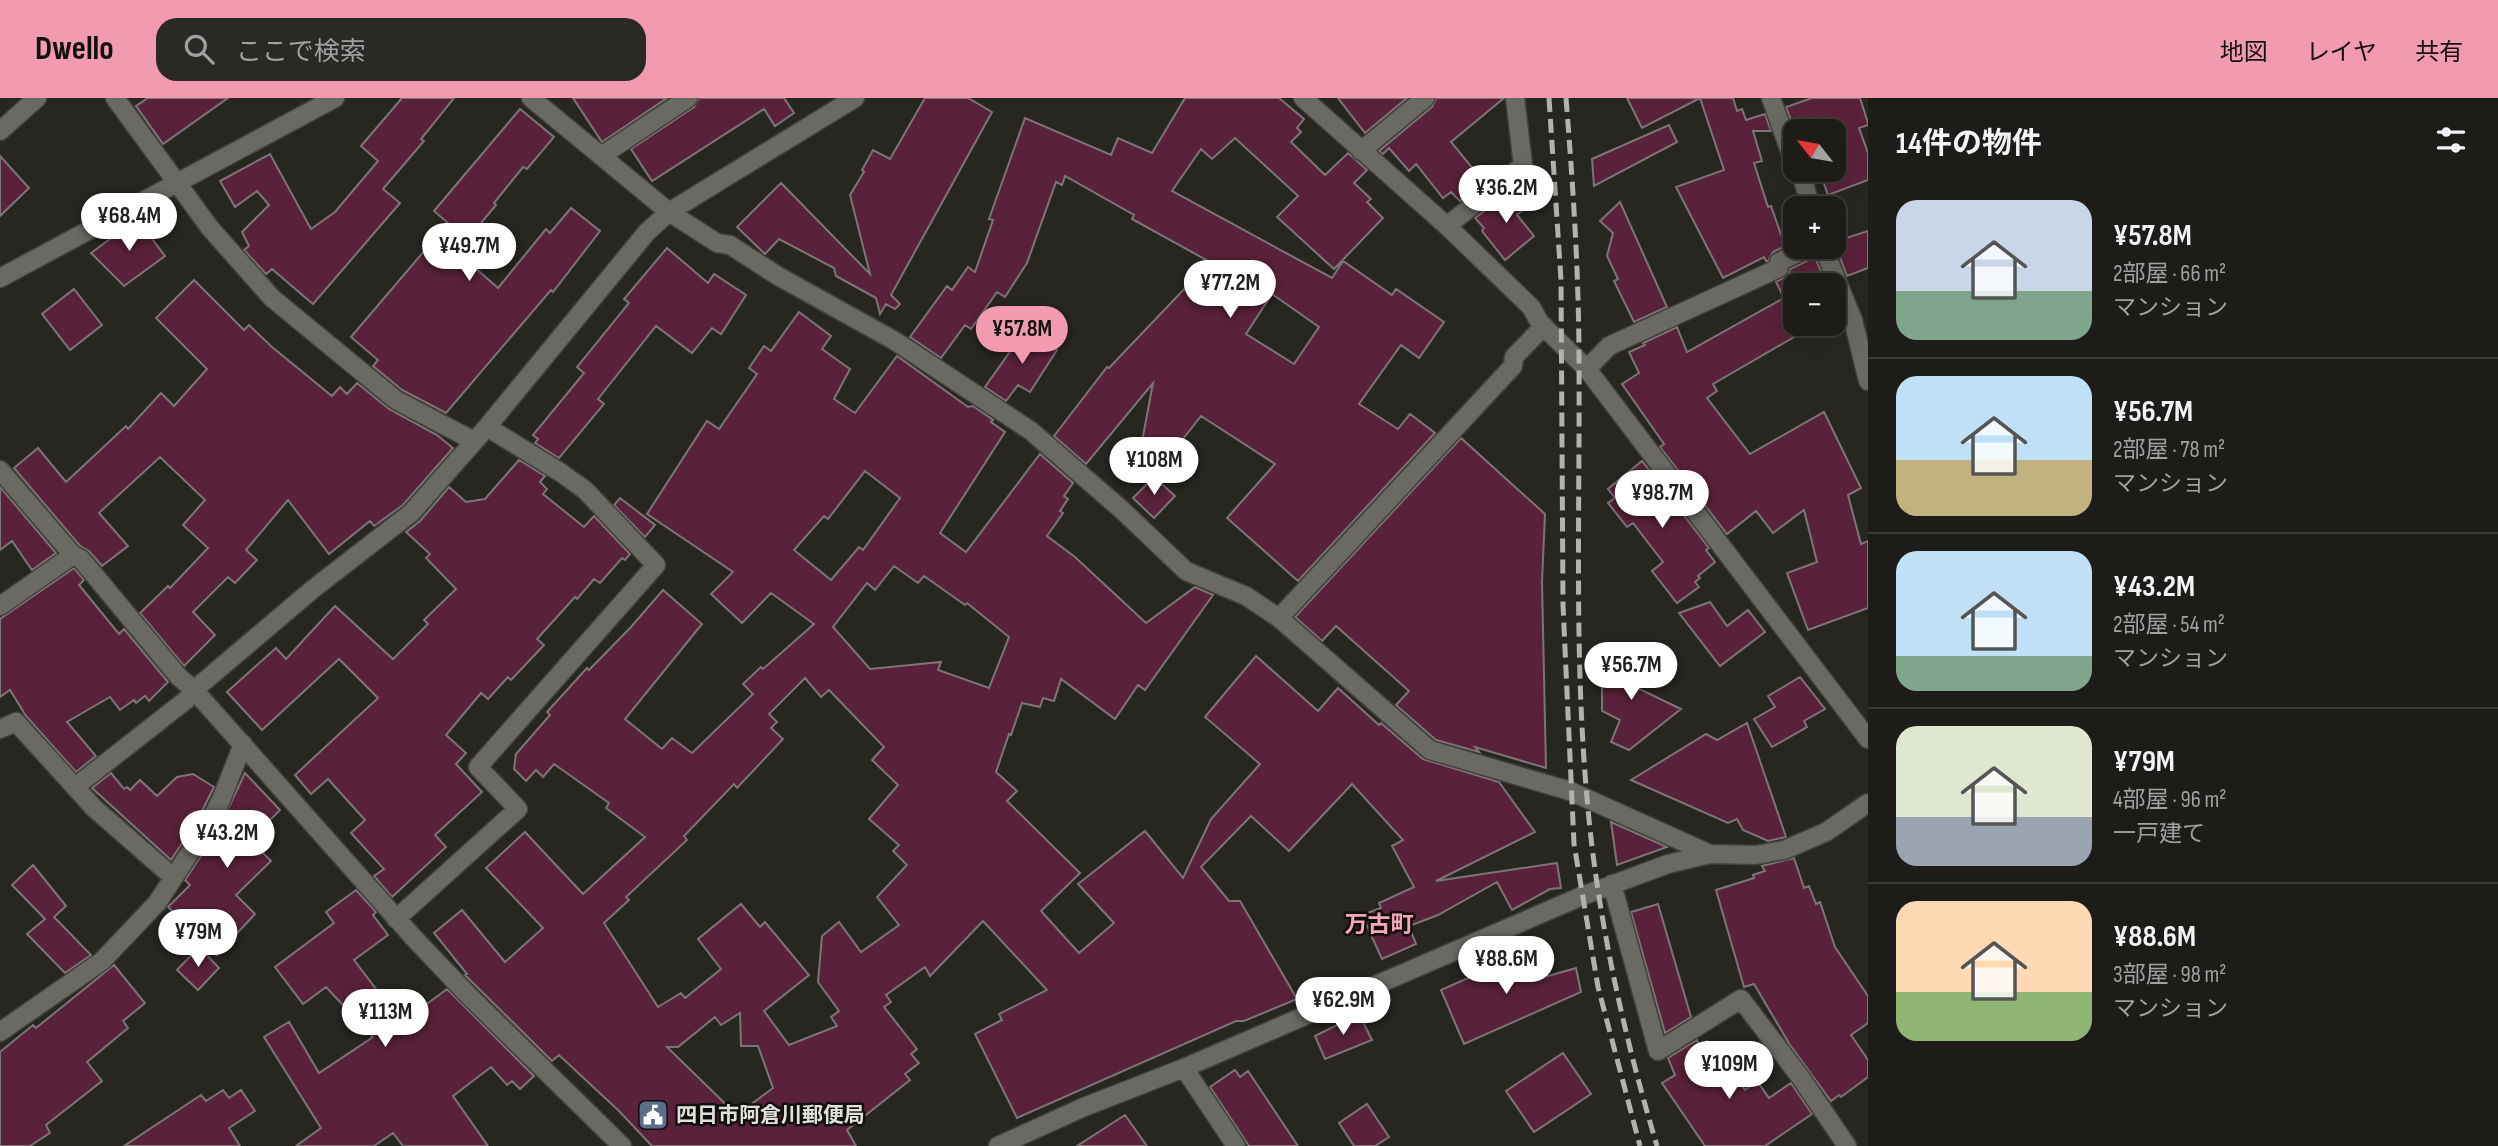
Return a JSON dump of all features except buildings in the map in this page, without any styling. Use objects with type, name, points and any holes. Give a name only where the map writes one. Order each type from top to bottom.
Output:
[{"type":"street","points":[[0,131],[37,98]]},
{"type":"street","points":[[115,98],[210,228],[272,298],[396,400],[474,441]]},
{"type":"street","points":[[0,278],[176,182],[305,105],[335,98]]},
{"type":"street","points":[[531,98],[669,212],[717,243],[730,245],[779,276],[895,341],[1031,431],[1122,510],[1186,572],[1246,596],[1279,618],[1430,750],[1570,791],[1710,854]]},
{"type":"street","points":[[601,156],[688,98]]},
{"type":"street","points":[[75,787],[186,700],[194,690],[313,589],[411,513],[487,427],[647,232],[669,212],[855,98]]},
{"type":"street","points":[[1303,98],[1447,226],[1531,307],[1544,326],[1587,369],[1868,739]]},
{"type":"street","points":[[1361,150],[1425,98]]},
{"type":"street","points":[[1447,226],[1523,164],[1515,98]]},
{"type":"street","points":[[1771,98],[1783,132]]},
{"type":"street","points":[[1587,369],[1609,346],[1779,268],[1779,262],[1785,259]]},
{"type":"street","points":[[1829,259],[1860,317],[1868,381]]},
{"type":"street","points":[[1279,618],[1513,366],[1514,357],[1544,326]]},
{"type":"street","points":[[396,919],[518,809],[478,767],[656,565],[585,490],[487,427]]},
{"type":"street","points":[[0,470],[73,555],[81,559],[179,677],[243,744],[396,919],[468,995],[622,1146]]},
{"type":"street","points":[[0,606],[73,555]]},
{"type":"street","points":[[0,729],[16,722],[94,808],[173,877]]},
{"type":"street","points":[[0,1032],[102,961],[157,902],[217,809],[243,744]]},
{"type":"street","points":[[998,1146],[1581,896],[1668,864],[1710,854],[1756,855],[1784,850],[1826,832],[1868,803]]},
{"type":"street","points":[[1612,884],[1658,1051],[1741,999],[1801,1078],[1847,1146]]},
{"type":"street","points":[[1184,1068],[1236,1146]]},
{"type":"railway","points":[[1549,98],[1561,280],[1563,605],[1574,844],[1598,987],[1640,1146]]},
{"type":"railway","points":[[1566,98],[1578,296],[1579,635],[1587,798],[1597,886],[1613,973],[1657,1146]]},
{"type":"place","name":"四日市阿倉川郵便局","points":[[653,1115]]},
{"type":"district","name":"万古町","points":[[1379,925]]}]
